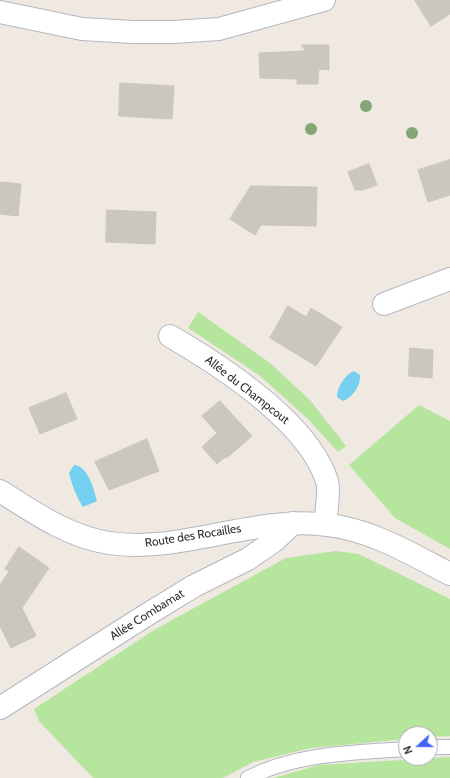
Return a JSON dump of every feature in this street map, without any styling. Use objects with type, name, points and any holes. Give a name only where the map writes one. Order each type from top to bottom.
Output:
[{"type":"street","points":[[0,12],[82,29],[133,32],[174,32],[219,29],[291,4],[324,0]]},
{"type":"street","points":[[384,304],[450,279]]},
{"type":"street","name":"Allée du Champcout","points":[[170,336],[199,353],[246,387],[296,430],[315,456],[328,483],[326,524]]},
{"type":"street","name":"Route des Rocailles","points":[[0,491],[59,526],[78,534],[108,543],[153,544],[259,526],[326,524],[366,532],[450,574]]},
{"type":"street","name":"Allée Combamat","points":[[0,708],[194,586],[248,559],[298,524]]},
{"type":"lane","points":[[438,747],[450,747]]},
{"type":"lane","points":[[248,778],[266,769],[321,756],[398,750]]},
{"type":"green space","points":[[198,312],[270,363],[310,400],[346,446],[338,452],[309,420],[259,375],[188,328]]},
{"type":"green space","points":[[419,405],[450,421],[450,549],[395,518],[349,465]]},
{"type":"green space","points":[[336,551],[359,554],[450,599],[450,736],[438,737],[438,726],[398,726],[398,740],[311,748],[253,762],[223,778],[93,778],[39,721],[34,709],[154,630],[286,558]]},
{"type":"green space","points":[[450,757],[450,778],[273,778],[319,765],[398,760],[398,766],[438,766],[438,758]]},
{"type":"water","points":[[354,371],[360,375],[358,387],[350,397],[343,401],[337,397],[338,389],[345,378]]},
{"type":"water","points":[[74,465],[79,466],[87,474],[97,501],[83,507],[74,490],[69,473]]},
{"type":"building","points":[[415,0],[450,0],[450,14],[431,26]]},
{"type":"building","points":[[302,45],[329,45],[329,70],[319,69],[318,84],[297,84],[297,79],[260,78],[259,53],[305,51]]},
{"type":"building","points":[[120,83],[174,86],[172,119],[119,116]]},
{"type":"building","points":[[450,160],[450,195],[428,202],[418,170]]},
{"type":"building","points":[[369,164],[377,185],[363,190],[355,190],[348,172]]},
{"type":"building","points":[[0,182],[21,184],[18,216],[0,214]]},
{"type":"building","points":[[251,186],[317,187],[316,226],[261,225],[255,235],[230,219]]},
{"type":"building","points":[[107,210],[156,212],[155,244],[106,242]]},
{"type":"building","points":[[288,306],[306,317],[311,308],[342,327],[316,366],[270,338]]},
{"type":"building","points":[[410,348],[433,350],[432,378],[409,376]]},
{"type":"building","points":[[66,393],[77,419],[40,434],[29,408]]},
{"type":"building","points":[[220,401],[252,436],[228,457],[224,458],[217,464],[202,447],[217,433],[202,416]]},
{"type":"building","points":[[147,439],[159,471],[109,490],[95,462]]},
{"type":"building","points":[[19,547],[49,568],[22,608],[36,636],[11,648],[0,626],[0,585],[9,571],[5,569]]}]
